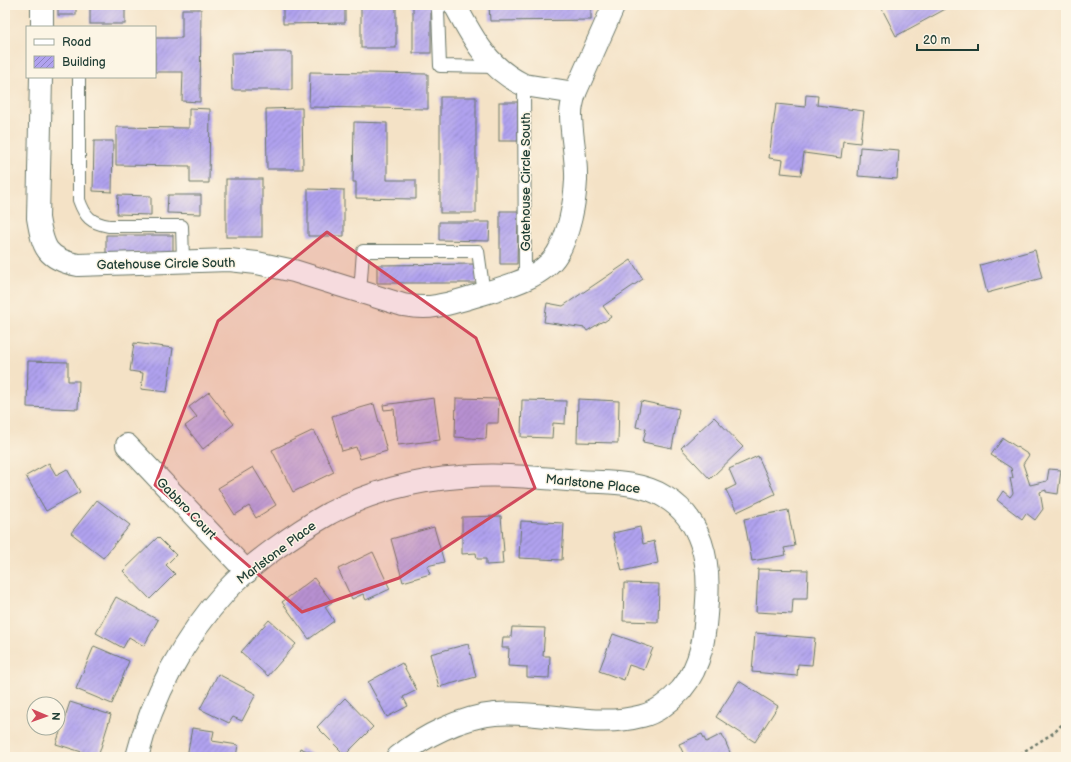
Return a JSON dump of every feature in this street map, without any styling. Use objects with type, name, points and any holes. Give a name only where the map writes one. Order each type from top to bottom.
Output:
[{"type":"street","points":[[42,5],[42,26]]},
{"type":"street","points":[[455,5],[481,50],[497,67],[524,85],[575,93]]},
{"type":"street","name":"Gatehouse Circle South","points":[[41,78],[38,218],[41,238],[48,252],[63,262],[78,265],[229,260],[257,263],[294,271],[360,293],[403,305],[418,307],[450,303],[484,294],[525,279],[544,268],[557,254],[566,232],[574,198],[576,181],[576,164],[571,113],[575,93],[614,5]]},
{"type":"street","name":"Gabbro Court","points":[[127,445],[247,572]]},
{"type":"street","name":"Marlstone Place","points":[[137,757],[154,707],[173,667],[204,618],[226,591],[247,572],[306,528],[332,512],[377,494],[408,485],[461,477],[514,476],[625,484],[645,488],[665,497],[681,509],[693,525],[701,541],[707,564],[709,584],[705,637],[701,656],[692,674],[680,691],[667,703],[645,716],[620,720],[593,720],[518,714],[493,714],[475,718],[450,727],[424,739],[398,757]]},
{"type":"lane","points":[[442,5],[438,10],[440,66],[497,67]]},
{"type":"lane","points":[[79,78],[79,200],[84,213],[99,225],[182,226],[184,261]]},
{"type":"lane","name":"Gatehouse Circle South","points":[[524,85],[525,279]]},
{"type":"lane","points":[[360,293],[363,251],[478,251],[484,294]]},
{"type":"path","points":[[1015,757],[1055,732],[1066,720]]},
{"type":"highlighted area","points":[[327,232],[476,338],[535,488],[399,578],[302,612],[155,485],[218,321]]},
{"type":"building","points":[[58,5],[76,5],[76,15],[58,15]]},
{"type":"building","points":[[90,5],[125,5],[125,24],[90,24]]},
{"type":"building","points":[[283,5],[345,6],[345,23],[283,24]]},
{"type":"building","points":[[361,5],[396,5],[396,48],[361,48]]},
{"type":"building","points":[[413,5],[431,5],[431,53],[413,53]]},
{"type":"building","points":[[489,5],[591,5],[591,20],[490,21]]},
{"type":"building","points":[[889,5],[951,6],[896,36],[882,9]]},
{"type":"building","points":[[182,9],[201,9],[200,102],[182,101],[183,72],[156,72],[156,38],[182,38]]},
{"type":"building","points":[[292,52],[292,90],[232,90],[231,53]]},
{"type":"building","points":[[310,72],[428,74],[428,109],[309,107]]},
{"type":"building","points":[[806,95],[818,96],[817,105],[864,111],[860,143],[843,141],[841,158],[804,153],[801,175],[781,173],[783,160],[769,158],[776,104],[805,107]]},
{"type":"building","points":[[440,97],[476,97],[476,213],[440,213]]},
{"type":"building","points":[[499,102],[518,102],[518,141],[499,141]]},
{"type":"building","points":[[189,108],[210,109],[209,183],[190,183],[190,166],[116,165],[116,127],[189,128]]},
{"type":"building","points":[[302,108],[303,169],[267,169],[266,109]]},
{"type":"building","points":[[354,122],[387,123],[387,180],[416,180],[416,199],[356,198],[356,182],[353,182]]},
{"type":"building","points":[[94,141],[113,141],[112,192],[93,191]]},
{"type":"building","points":[[860,147],[899,150],[897,179],[858,176]]},
{"type":"building","points":[[226,179],[262,179],[262,237],[226,237]]},
{"type":"building","points":[[308,189],[344,190],[344,236],[308,236]]},
{"type":"building","points":[[118,195],[151,196],[151,215],[117,214]]},
{"type":"building","points":[[168,195],[201,195],[201,214],[167,213]]},
{"type":"building","points":[[500,211],[518,211],[517,264],[500,264]]},
{"type":"building","points":[[439,222],[490,222],[489,241],[439,240]]},
{"type":"building","points":[[106,235],[173,235],[173,254],[106,253]]},
{"type":"building","points":[[1035,250],[1042,278],[987,293],[980,265]]},
{"type":"building","points":[[631,260],[643,279],[603,306],[611,317],[604,322],[603,321],[587,331],[585,328],[544,322],[547,303],[563,306]]},
{"type":"building","points":[[477,264],[477,283],[377,283],[377,265]]},
{"type":"building","points":[[134,343],[173,348],[167,392],[141,389],[143,373],[130,371]]},
{"type":"building","points":[[28,361],[68,362],[68,381],[79,381],[78,409],[27,407]]},
{"type":"building","points":[[209,392],[234,424],[203,449],[185,426],[197,417],[189,407]]},
{"type":"building","points":[[434,398],[440,440],[398,445],[394,409],[384,410],[383,405]]},
{"type":"building","points":[[456,398],[499,399],[498,423],[487,423],[486,439],[455,437]]},
{"type":"building","points":[[578,399],[619,401],[618,443],[577,442]]},
{"type":"building","points":[[522,400],[566,401],[565,424],[553,423],[552,438],[521,437]]},
{"type":"building","points":[[641,401],[679,409],[672,448],[643,442],[646,429],[636,427]]},
{"type":"building","points":[[374,404],[387,451],[360,459],[356,447],[342,451],[332,416]]},
{"type":"building","points":[[714,417],[743,447],[710,479],[681,448]]},
{"type":"building","points":[[314,430],[334,472],[293,492],[272,450]]},
{"type":"building","points":[[1003,438],[1029,455],[1023,464],[1030,485],[1047,481],[1049,469],[1061,470],[1058,494],[1046,492],[1046,490],[1040,492],[1043,509],[1035,520],[1026,513],[1022,519],[997,500],[1003,491],[1010,497],[1013,493],[1010,478],[1013,478],[1011,468],[991,455]]},
{"type":"building","points":[[758,456],[775,494],[737,512],[726,490],[736,485],[729,469]]},
{"type":"building","points":[[49,463],[56,475],[67,469],[80,492],[46,511],[26,476]]},
{"type":"building","points":[[253,467],[276,505],[256,518],[249,506],[235,515],[218,488]]},
{"type":"building","points":[[97,500],[130,525],[103,558],[71,533]]},
{"type":"building","points":[[788,510],[795,546],[784,548],[786,555],[752,561],[744,519]]},
{"type":"building","points":[[501,516],[504,552],[502,552],[503,564],[486,565],[486,559],[477,559],[476,553],[462,554],[462,517]]},
{"type":"building","points":[[521,521],[564,523],[562,560],[519,558]]},
{"type":"building","points":[[434,527],[444,562],[427,566],[430,574],[403,582],[391,539]]},
{"type":"building","points":[[640,527],[643,544],[654,541],[658,563],[622,571],[613,533]]},
{"type":"building","points":[[158,537],[176,555],[166,565],[175,574],[150,599],[123,571]]},
{"type":"building","points":[[373,552],[390,589],[366,600],[363,594],[352,599],[338,569]]},
{"type":"building","points":[[758,569],[808,570],[807,599],[793,599],[792,614],[756,612]]},
{"type":"building","points":[[314,578],[332,602],[325,607],[334,621],[309,639],[282,602]]},
{"type":"building","points":[[624,583],[659,584],[658,622],[623,621]]},
{"type":"building","points":[[116,597],[158,620],[144,646],[129,637],[123,648],[96,633]]},
{"type":"building","points":[[269,620],[296,644],[268,676],[241,652]]},
{"type":"building","points":[[512,627],[545,628],[543,656],[550,656],[549,678],[527,677],[527,667],[508,666],[509,648],[502,648],[503,637],[511,637]]},
{"type":"building","points":[[755,633],[815,638],[812,665],[798,664],[797,676],[752,672]]},
{"type":"building","points":[[613,634],[653,648],[644,670],[629,665],[624,680],[599,671]]},
{"type":"building","points":[[468,644],[476,677],[439,687],[430,654]]},
{"type":"building","points":[[94,646],[129,661],[112,704],[76,689]]},
{"type":"building","points":[[402,663],[417,690],[403,697],[408,706],[387,717],[368,682]]},
{"type":"building","points":[[218,674],[256,694],[242,721],[233,717],[229,723],[200,709]]},
{"type":"building","points":[[739,681],[778,706],[755,742],[716,717]]},
{"type":"building","points":[[345,698],[373,727],[345,755],[317,727]]},
{"type":"building","points":[[70,702],[111,715],[98,757],[56,744],[59,736],[66,736],[66,714]]},
{"type":"building","points":[[192,728],[214,731],[212,741],[238,745],[236,757],[187,757]]},
{"type":"building","points":[[702,734],[706,742],[722,734],[732,757],[685,757],[679,744]]},
{"type":"building","points":[[300,748],[322,757],[297,757]]}]
